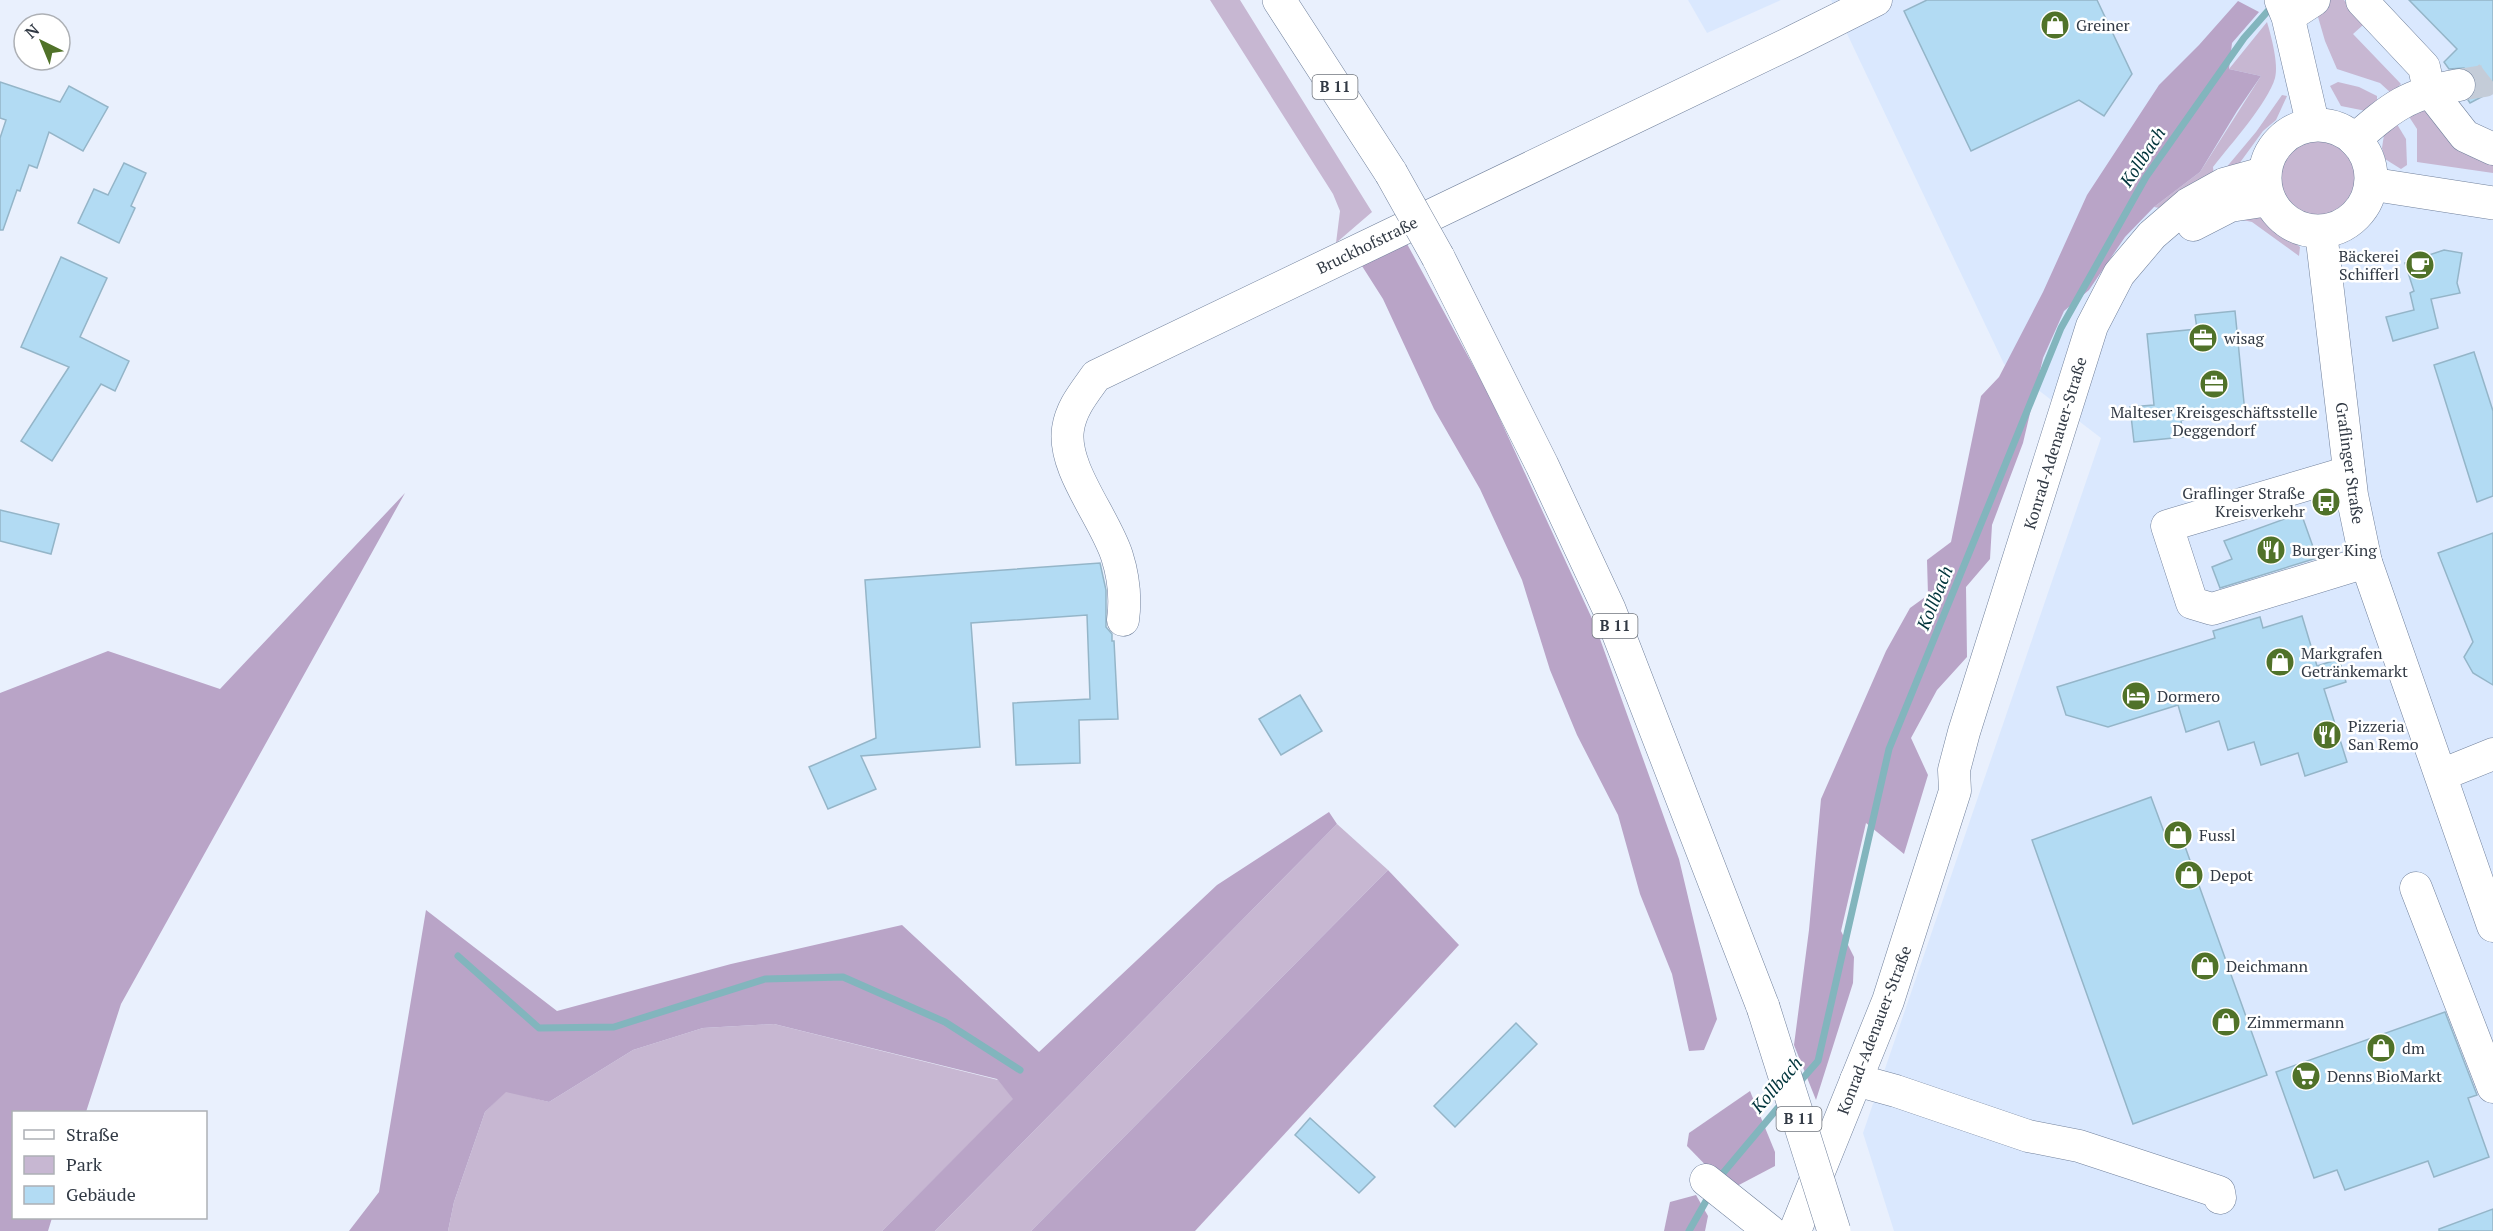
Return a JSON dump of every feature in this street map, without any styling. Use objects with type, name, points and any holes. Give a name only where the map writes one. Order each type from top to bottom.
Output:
[{"type":"main road","name":"B 11","points":[[1279,0],[1391,173],[1438,257],[1542,465],[1609,609],[1763,1007],[1834,1231]]},
{"type":"main road","points":[[2294,6],[2313,125]]},
{"type":"main road","points":[[2313,125],[2333,127],[2354,140],[2362,149],[2370,166],[2371,184],[2366,202],[2355,217],[2339,227],[2321,232],[2303,230],[2286,222],[2266,187],[2269,155],[2280,140],[2295,130],[2313,125]]},
{"type":"main road","points":[[2371,184],[2493,203]]},
{"type":"street","name":"Bruckhofstraße","points":[[1123,620],[1126,596],[1117,555],[1068,453],[1068,429],[1074,405],[1096,376],[1876,0]]},
{"type":"street","points":[[2362,1],[2444,88],[2465,136],[2493,149]]},
{"type":"street","points":[[2354,140],[2393,106],[2444,88]]},
{"type":"street","name":"Konrad-Adenauer-Straße","points":[[1795,1231],[1888,1001],[1955,791],[1954,770],[1964,732],[2092,326],[2119,274],[2152,235],[2188,204],[2224,184],[2266,187]]},
{"type":"street","name":"Graflinger Straße","points":[[2321,232],[2349,472],[2366,562],[2493,926]]},
{"type":"street","points":[[2349,472],[2167,526],[2192,603],[2212,609],[2366,562]]},
{"type":"street","points":[[2440,775],[2493,754]]},
{"type":"street","points":[[2416,888],[2493,1087]]},
{"type":"street","points":[[1856,1080],[1896,1091],[2028,1136],[2079,1146],[2219,1192],[2220,1198]]},
{"type":"street","points":[[1715,1189],[1770,1231]]},
{"type":"shaded area","points":[[1688,0],[1781,0],[1707,33]]},
{"type":"shaded area","points":[[1831,0],[2493,0],[2493,1231],[1894,1231],[1863,1133],[2101,438],[2004,364]]},
{"type":"shaded area","points":[[2238,1],[2259,12],[2232,43],[2229,69],[2261,76],[2200,172],[2154,207],[2125,237],[2089,290],[2064,311],[2043,358],[2023,443],[1992,525],[1990,559],[1966,587],[1967,657],[1937,690],[1911,738],[1928,775],[1904,854],[1866,823],[1841,931],[1854,957],[1853,983],[1816,1100],[1794,1045],[1809,930],[1821,799],[1886,651],[1910,608],[1928,595],[1927,560],[1951,542],[1981,396],[1999,377],[2043,292],[2087,195],[2159,85]]},
{"type":"shaded area","points":[[1406,242],[1488,393],[1595,625],[1679,859],[1717,1019],[1704,1050],[1689,1051],[1672,974],[1640,894],[1618,815],[1577,735],[1550,670],[1522,580],[1480,489],[1434,409],[1383,299],[1362,266]]},
{"type":"shaded area","points":[[405,493],[121,1004],[86,1111],[12,1111],[12,1219],[52,1219],[48,1231],[0,1231],[0,693],[108,651],[220,689]]},
{"type":"shaded area","points":[[1329,812],[1337,824],[935,1231],[882,1231],[1013,1099],[997,1079],[774,1024],[703,1028],[633,1050],[549,1102],[506,1092],[485,1112],[454,1202],[448,1231],[349,1231],[379,1192],[426,910],[557,1011],[731,964],[902,925],[1039,1052],[1217,885]]},
{"type":"shaded area","points":[[1388,870],[1459,945],[1195,1231],[1031,1231]]},
{"type":"shaded area","points":[[1750,1091],[1775,1152],[1775,1166],[1737,1186],[1726,1186],[1687,1146],[1689,1133]]},
{"type":"shaded area","points":[[1696,1195],[1708,1216],[1705,1231],[1664,1231],[1670,1202]]},
{"type":"green space","points":[[1210,0],[1240,0],[1372,212],[1336,243],[1340,211],[1333,194]]},
{"type":"green space","points":[[2327,0],[2344,0],[2363,25],[2353,34],[2401,84],[2391,93],[2380,83],[2337,69],[2325,41],[2316,10]]},
{"type":"green space","points":[[2267,22],[2274,50],[2276,72],[2265,99],[2213,167],[2214,176],[2165,209],[2154,207],[2200,172],[2261,76],[2229,69]]},
{"type":"green space","points":[[2338,82],[2359,87],[2377,96],[2377,106],[2366,111],[2341,106],[2330,86]]},
{"type":"green space","points":[[2282,95],[2287,96],[2276,120],[2263,131],[2236,168],[2225,169],[2256,132]]},
{"type":"green space","points":[[2426,109],[2440,129],[2454,142],[2470,150],[2493,156],[2493,173],[2417,162],[2417,129],[2406,112]]},
{"type":"green space","points":[[2395,121],[2406,139],[2407,165],[2401,169],[2385,159],[2382,148],[2385,128]]},
{"type":"green space","points":[[2316,136],[2331,139],[2344,148],[2353,161],[2356,176],[2353,191],[2344,204],[2331,213],[2316,216],[2301,213],[2288,204],[2279,191],[2276,176],[2279,161],[2288,148],[2301,139]]},
{"type":"green space","points":[[2258,214],[2300,247],[2299,256],[2252,222],[2238,219]]},
{"type":"green space","points":[[1337,824],[1388,870],[1031,1231],[935,1231]]},
{"type":"green space","points":[[774,1024],[998,1080],[1014,1099],[882,1231],[448,1231],[454,1202],[485,1112],[506,1091],[549,1102],[633,1050],[703,1028]]},
{"type":"building","points":[[1927,0],[2097,0],[2132,74],[2104,116],[2079,100],[1971,151],[1904,11]]},
{"type":"building","points":[[2409,0],[2493,0],[2493,91],[2470,103],[2468,100],[2476,90],[2473,74],[2464,68],[2449,69],[2444,62],[2457,49]]},
{"type":"building","points":[[0,82],[60,102],[69,86],[108,107],[83,151],[49,132],[37,168],[29,165],[20,191],[17,190],[3,230],[0,230],[0,138],[6,120],[0,118]]},
{"type":"building","points":[[124,163],[146,173],[131,206],[135,208],[119,243],[78,223],[94,189],[108,195]]},
{"type":"building","points":[[2444,250],[2462,253],[2457,283],[2460,293],[2431,299],[2438,328],[2393,341],[2386,317],[2414,310],[2410,293],[2414,291],[2405,263]]},
{"type":"building","points":[[61,257],[107,278],[80,337],[129,361],[115,391],[101,384],[52,461],[21,441],[69,367],[21,347]]},
{"type":"building","points":[[2235,311],[2245,413],[2181,420],[2183,437],[2134,442],[2130,407],[2154,405],[2147,334],[2197,329],[2195,315]]},
{"type":"building","points":[[2474,352],[2493,411],[2493,496],[2477,502],[2434,365]]},
{"type":"building","points":[[0,510],[59,524],[51,554],[0,541]]},
{"type":"building","name":"Burger King","points":[[2301,513],[2317,558],[2220,588],[2212,567],[2232,559],[2224,541]]},
{"type":"building","points":[[2493,533],[2493,685],[2473,673],[2464,657],[2473,642],[2438,553]]},
{"type":"building","points":[[1100,563],[1106,590],[1106,627],[1114,641],[1118,719],[1079,720],[1080,763],[1016,765],[1013,703],[1090,699],[1087,615],[971,623],[980,747],[861,756],[876,789],[828,809],[809,767],[876,738],[865,580]]},
{"type":"building","points":[[2302,616],[2317,666],[2339,659],[2346,682],[2324,689],[2347,762],[2305,776],[2298,753],[2261,765],[2254,742],[2228,750],[2219,721],[2186,732],[2178,705],[2108,727],[2066,715],[2057,687],[2215,638],[2213,631],[2260,617],[2263,628]]},
{"type":"building","points":[[1300,695],[1322,731],[1281,755],[1259,719]]},
{"type":"building","points":[[2151,797],[2164,832],[2178,827],[2267,1075],[2133,1124],[2032,840]]},
{"type":"building","points":[[2445,1012],[2477,1095],[2468,1098],[2489,1157],[2434,1177],[2428,1161],[2345,1190],[2337,1170],[2314,1178],[2276,1072]]},
{"type":"building","points":[[1516,1023],[1537,1044],[1455,1127],[1434,1106]]},
{"type":"building","points":[[1310,1118],[1375,1177],[1359,1193],[1295,1135]]},
{"type":"building","points":[[2493,1209],[2493,1231],[2439,1231],[2439,1229]]},
{"type":"waterway","name":"Kollbach","points":[[1797,1085],[1818,1061],[1889,749],[2061,328],[2146,177],[2244,38],[2274,4]]},
{"type":"waterway","points":[[458,956],[539,1028],[614,1027],[765,979],[843,977],[945,1022],[1020,1070]]},
{"type":"waterway","name":"Kollbach","points":[[1718,1179],[1782,1103]]},
{"type":"waterway","name":"Kollbach","points":[[1689,1231],[1710,1194]]},
{"type":"tunnel","points":[[2459,85],[2484,81],[2493,74]]},
{"type":"place","name":"Greiner","points":[[2055,25]]},
{"type":"place","name":"Bäckerei Schifferl","points":[[2420,265]]},
{"type":"place","name":"wisag","points":[[2203,338]]},
{"type":"place","name":"Malteser Kreisgeschäftsstelle Deggendorf","points":[[2214,384]]},
{"type":"place","name":"Graflinger Straße Kreisverkehr","points":[[2326,502]]},
{"type":"place","name":"Burger King","points":[[2271,550]]},
{"type":"place","name":"Markgrafen Getränkemarkt","points":[[2280,662]]},
{"type":"place","name":"Dormero","points":[[2136,696]]},
{"type":"place","name":"Pizzeria San Remo","points":[[2327,735]]},
{"type":"place","name":"Fussl","points":[[2178,835]]},
{"type":"place","name":"Depot","points":[[2189,875]]},
{"type":"place","name":"Deichmann","points":[[2205,966]]},
{"type":"place","name":"Zimmermann","points":[[2226,1022]]},
{"type":"place","name":"dm","points":[[2381,1048]]},
{"type":"place","name":"Denns BioMarkt","points":[[2306,1076]]}]
